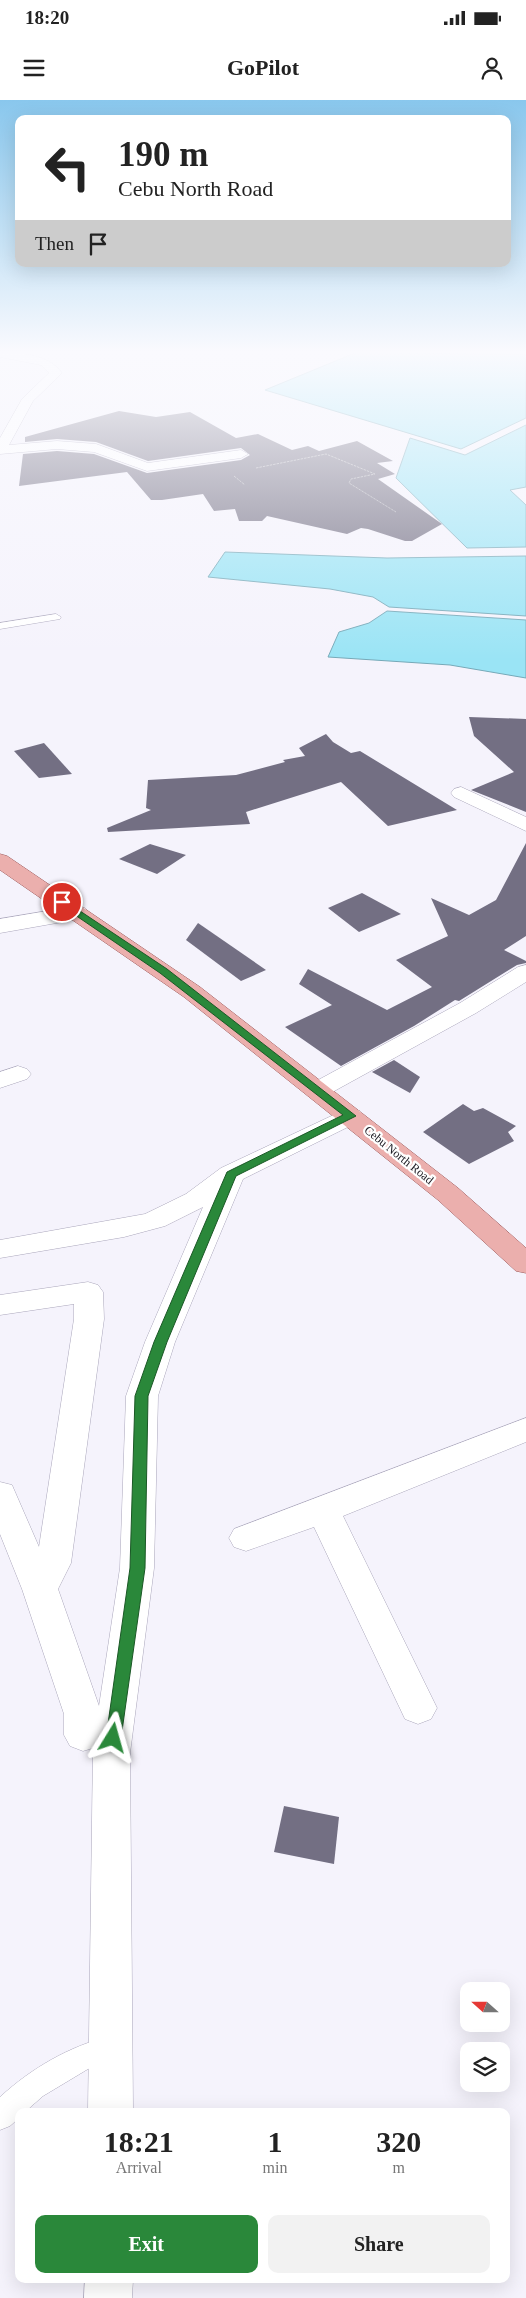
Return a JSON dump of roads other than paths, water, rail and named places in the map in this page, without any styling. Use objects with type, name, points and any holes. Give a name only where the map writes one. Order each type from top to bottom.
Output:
[{"type":"main road","name":"Cebu North Road","points":[[0,860],[163,971],[318,1090],[448,1194],[526,1264]]},
{"type":"street","points":[[116,456],[147,467],[230,456]]},
{"type":"street","points":[[461,792],[526,825]]},
{"type":"street","points":[[0,926],[77,913]]},
{"type":"street","points":[[318,1090],[468,1008],[526,972]]},
{"type":"street","points":[[0,1249],[124,1228],[155,1220],[196,1200],[231,1174],[351,1116]]},
{"type":"street","points":[[94,1719],[137,1568],[142,1396],[160,1342],[231,1174]]},
{"type":"street","points":[[0,1306],[88,1292],[89,1319],[54,1563],[40,1589]]},
{"type":"street","points":[[246,1538],[323,1510],[526,1429]]},
{"type":"street","points":[[0,1494],[94,1719],[111,1753],[110,2108]]},
{"type":"street","points":[[323,1510],[418,1708]]},
{"type":"street","points":[[108,2298],[109,2283]]},
{"type":"lane","points":[[0,626],[56,617]]},
{"type":"lane","points":[[0,2116],[33,2086],[84,2057],[110,2050]]},
{"type":"water","points":[[404,456],[526,456],[526,487],[510,490],[526,505],[526,547],[467,548],[396,478]]},
{"type":"water","points":[[225,552],[387,558],[526,556],[526,616],[389,607],[373,597],[330,589],[208,577]]},
{"type":"water","points":[[387,611],[526,620],[526,678],[450,665],[328,657],[339,632],[369,623]]}]
